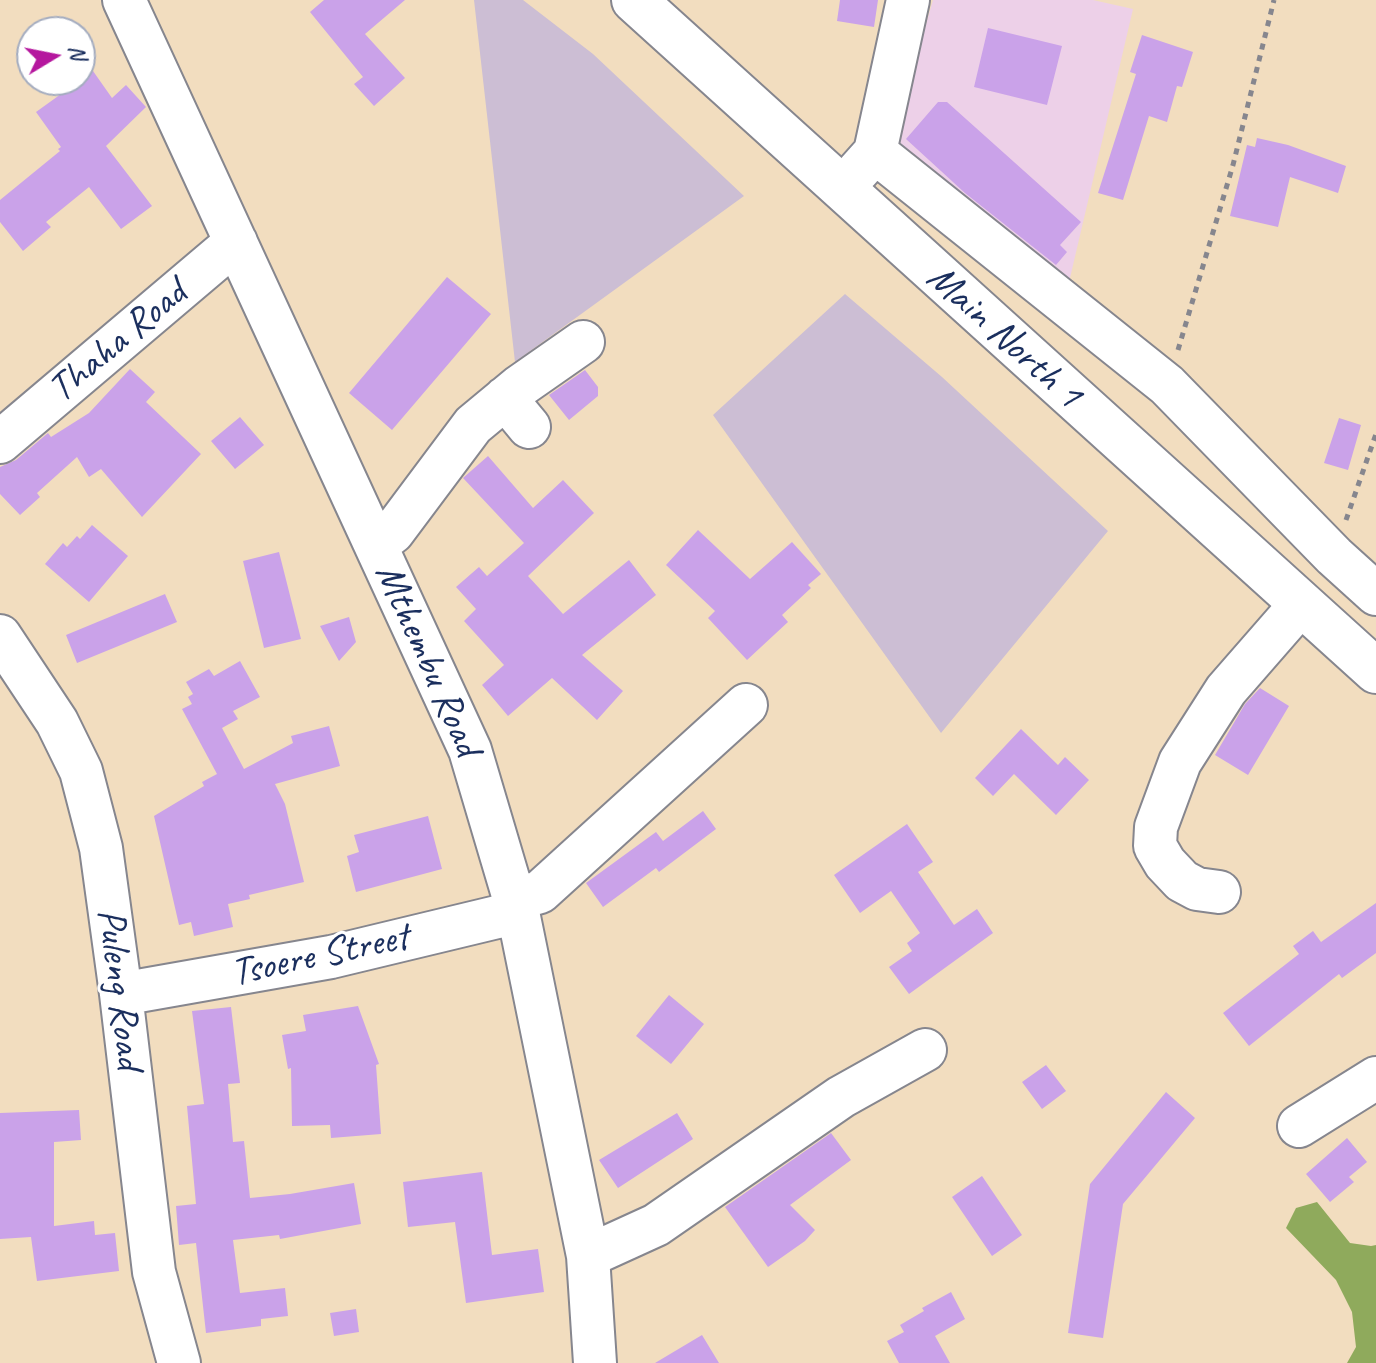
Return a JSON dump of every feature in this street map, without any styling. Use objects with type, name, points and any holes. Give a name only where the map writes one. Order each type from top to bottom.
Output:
[{"type":"main road","name":"Main North 1","points":[[634,0],[1376,671]]},
{"type":"street","name":"Mthembu Road","points":[[124,0],[470,750],[516,906],[588,1256],[595,1363]]},
{"type":"street","points":[[841,190],[875,152],[908,0]]},
{"type":"street","points":[[875,152],[1167,385],[1334,556],[1376,594]]},
{"type":"street","name":"Thaha Road","points":[[0,442],[236,242]]},
{"type":"street","points":[[376,545],[393,532],[473,425],[517,412],[583,342]]},
{"type":"street","points":[[1219,892],[1197,889],[1182,881],[1165,863],[1155,846],[1156,827],[1180,762],[1226,690],[1301,604]]},
{"type":"street","name":"Puleng Road","points":[[0,636],[57,722],[81,771],[101,848],[154,1272],[179,1363]]},
{"type":"street","name":"Tsoere Street","points":[[121,994],[331,957],[516,906],[540,892],[746,705]]},
{"type":"street","points":[[588,1256],[656,1225],[841,1097],[925,1050]]},
{"type":"street","points":[[1299,1126],[1376,1078]]},
{"type":"path","points":[[1167,385],[1233,165],[1274,0]]},
{"type":"path","points":[[1334,556],[1376,434]]},
{"type":"shaded area","points":[[474,0],[523,0],[593,54],[744,196],[515,362]]},
{"type":"shaded area","points":[[933,0],[1093,0],[1133,9],[1066,295],[893,138]]},
{"type":"shaded area","points":[[845,294],[942,377],[1108,531],[941,733],[713,415]]},
{"type":"green space","points":[[1317,1202],[1350,1243],[1376,1245],[1376,1363],[1347,1363],[1356,1347],[1352,1312],[1336,1280],[1286,1228],[1296,1208]]},
{"type":"building","points":[[324,0],[405,0],[365,34],[405,78],[374,106],[354,84],[363,77],[310,12]]},
{"type":"building","points":[[840,0],[878,0],[874,27],[837,21]]},
{"type":"building","points":[[988,28],[1062,46],[1047,105],[974,87]]},
{"type":"building","points":[[1142,35],[1193,52],[1182,87],[1177,86],[1167,122],[1149,116],[1123,200],[1098,193],[1136,74],[1130,72]]},
{"type":"building","points":[[96,75],[112,98],[126,85],[146,107],[106,146],[152,206],[121,229],[89,187],[46,222],[51,227],[23,251],[0,222],[0,200],[61,147],[36,112],[58,96],[96,96]]},
{"type":"building","points":[[938,102],[947,102],[1081,222],[1060,245],[1067,252],[1056,265],[965,193],[906,139]]},
{"type":"building","points":[[1257,138],[1288,145],[1346,166],[1338,193],[1290,177],[1278,227],[1230,216],[1247,145],[1255,147]]},
{"type":"building","points":[[447,277],[491,314],[392,430],[349,393]]},
{"type":"building","points":[[130,369],[155,392],[146,402],[201,454],[142,517],[101,469],[89,477],[77,457],[37,493],[40,497],[20,515],[0,494],[0,467],[16,460],[48,433],[51,437],[89,413]]},
{"type":"building","points":[[585,370],[598,387],[598,396],[569,420],[549,395]]},
{"type":"building","points":[[240,417],[264,445],[235,469],[211,441]]},
{"type":"building","points":[[1339,418],[1361,425],[1348,470],[1324,463]]},
{"type":"building","points":[[488,456],[533,508],[563,480],[594,513],[528,576],[563,614],[629,560],[656,595],[582,655],[623,691],[597,720],[552,678],[508,716],[482,685],[504,665],[464,621],[476,609],[456,587],[479,567],[487,576],[524,543],[463,478]]},
{"type":"building","points":[[92,525],[128,556],[89,602],[45,564],[63,543],[67,547],[77,536],[80,539]]},
{"type":"building","points":[[698,530],[750,579],[792,542],[821,574],[808,585],[811,588],[782,615],[788,622],[747,660],[708,618],[715,611],[666,565]]},
{"type":"building","points":[[279,552],[301,639],[264,648],[243,561]]},
{"type":"building","points":[[165,594],[177,622],[77,663],[66,635]]},
{"type":"building","points":[[349,617],[356,642],[339,661],[320,626]]},
{"type":"building","points":[[240,661],[260,697],[233,711],[238,719],[222,728],[244,769],[293,743],[291,736],[329,726],[340,766],[275,784],[285,804],[304,882],[249,895],[250,899],[228,904],[233,927],[194,936],[191,922],[179,925],[154,816],[204,786],[202,782],[217,774],[182,709],[192,704],[188,697],[193,694],[186,682],[209,669],[214,676]]},
{"type":"building","points":[[1260,688],[1289,706],[1248,775],[1215,755],[1245,704]]},
{"type":"building","points":[[1021,729],[1058,765],[1065,757],[1089,780],[1056,815],[1014,774],[993,796],[975,778]]},
{"type":"building","points":[[703,811],[716,829],[659,872],[656,868],[603,907],[586,883],[656,832],[663,841]]},
{"type":"building","points":[[428,816],[442,869],[356,892],[347,856],[359,852],[354,835]]},
{"type":"building","points":[[907,824],[933,862],[918,872],[954,925],[977,909],[993,933],[909,994],[889,967],[912,951],[907,943],[920,933],[891,891],[860,913],[834,875]]},
{"type":"building","points":[[1376,903],[1376,953],[1342,978],[1339,974],[1249,1046],[1223,1013],[1299,954],[1293,946],[1313,931],[1321,942]]},
{"type":"building","points":[[669,995],[704,1024],[671,1064],[636,1036]]},
{"type":"building","points":[[358,1006],[379,1064],[376,1065],[381,1134],[331,1138],[330,1125],[292,1126],[291,1068],[288,1069],[282,1035],[306,1031],[303,1015]]},
{"type":"building","points":[[231,1007],[240,1083],[228,1084],[233,1142],[244,1141],[250,1198],[354,1183],[361,1224],[280,1239],[279,1235],[233,1240],[240,1293],[285,1288],[288,1316],[261,1319],[261,1326],[206,1333],[196,1243],[179,1245],[176,1206],[196,1204],[187,1106],[204,1104],[192,1011]]},
{"type":"building","points":[[1046,1065],[1066,1091],[1042,1109],[1022,1082]]},
{"type":"building","points":[[1166,1092],[1195,1118],[1123,1204],[1103,1338],[1068,1333],[1090,1184]]},
{"type":"building","points":[[79,1110],[81,1140],[54,1142],[54,1226],[94,1221],[95,1235],[115,1233],[119,1271],[37,1281],[31,1237],[0,1239],[0,1113]]},
{"type":"building","points":[[677,1113],[693,1139],[618,1188],[599,1160]]},
{"type":"building","points":[[831,1133],[851,1160],[790,1205],[815,1230],[805,1241],[768,1267],[725,1207]]},
{"type":"building","points":[[1347,1138],[1367,1162],[1349,1177],[1354,1182],[1330,1202],[1306,1174]]},
{"type":"building","points":[[482,1172],[492,1255],[538,1249],[544,1292],[466,1303],[455,1222],[408,1227],[403,1182]]},
{"type":"building","points":[[982,1176],[1022,1235],[992,1256],[952,1197]]},
{"type":"building","points":[[951,1292],[965,1319],[935,1336],[950,1363],[899,1363],[887,1341],[904,1332],[900,1325],[924,1311],[922,1308]]},
{"type":"building","points":[[356,1309],[359,1332],[334,1336],[330,1313]]},
{"type":"building","points":[[702,1335],[719,1363],[655,1363]]}]
